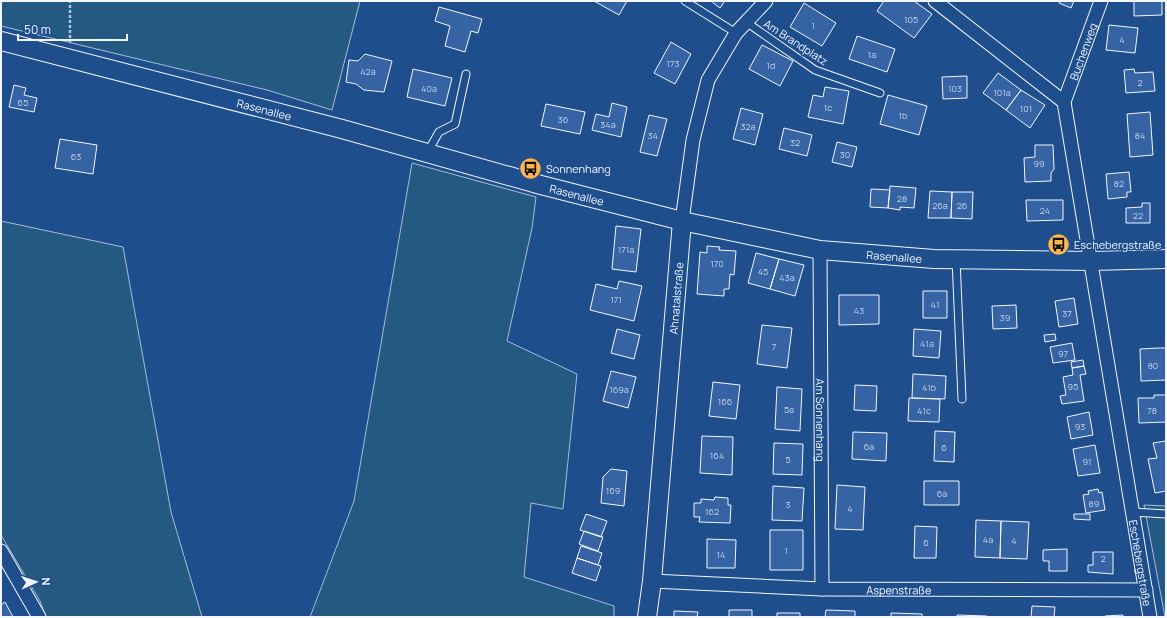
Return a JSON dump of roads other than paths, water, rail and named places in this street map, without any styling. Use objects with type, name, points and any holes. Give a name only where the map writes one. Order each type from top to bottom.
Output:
[{"type":"main road","name":"Rasenallee","points":[[1,42],[342,129],[541,185],[682,221],[820,250],[956,259],[1166,259]]},
{"type":"main road","name":"Ahnatalstraße","points":[[647,617],[652,581],[682,221]]},
{"type":"street","name":"Ahnatalstraße","points":[[682,221],[693,140],[708,80],[736,33],[766,1]]},
{"type":"street","points":[[935,1],[1064,102]]},
{"type":"street","name":"Buchenweg","points":[[1064,102],[1101,1]]},
{"type":"street","name":"Eschebergstraße","points":[[1064,102],[1092,260],[1150,617]]},
{"type":"street","name":"Am Sonnenhang","points":[[820,250],[822,589]]},
{"type":"street","points":[[1,552],[39,617]]},
{"type":"street","name":"Aspenstraße","points":[[652,581],[822,589],[1146,590]]},
{"type":"lane","points":[[685,1],[736,33]]},
{"type":"lane","name":"Am Brandplatz","points":[[746,22],[815,70],[880,93]]},
{"type":"lane","points":[[427,153],[440,132],[454,124],[466,74]]},
{"type":"lane","points":[[956,259],[962,399]]},
{"type":"lane","points":[[1133,512],[1166,514]]},
{"type":"place","name":"Sonnenhang","points":[[531,168]]},
{"type":"place","name":"Eschebergstraße","points":[[1058,244]]}]
